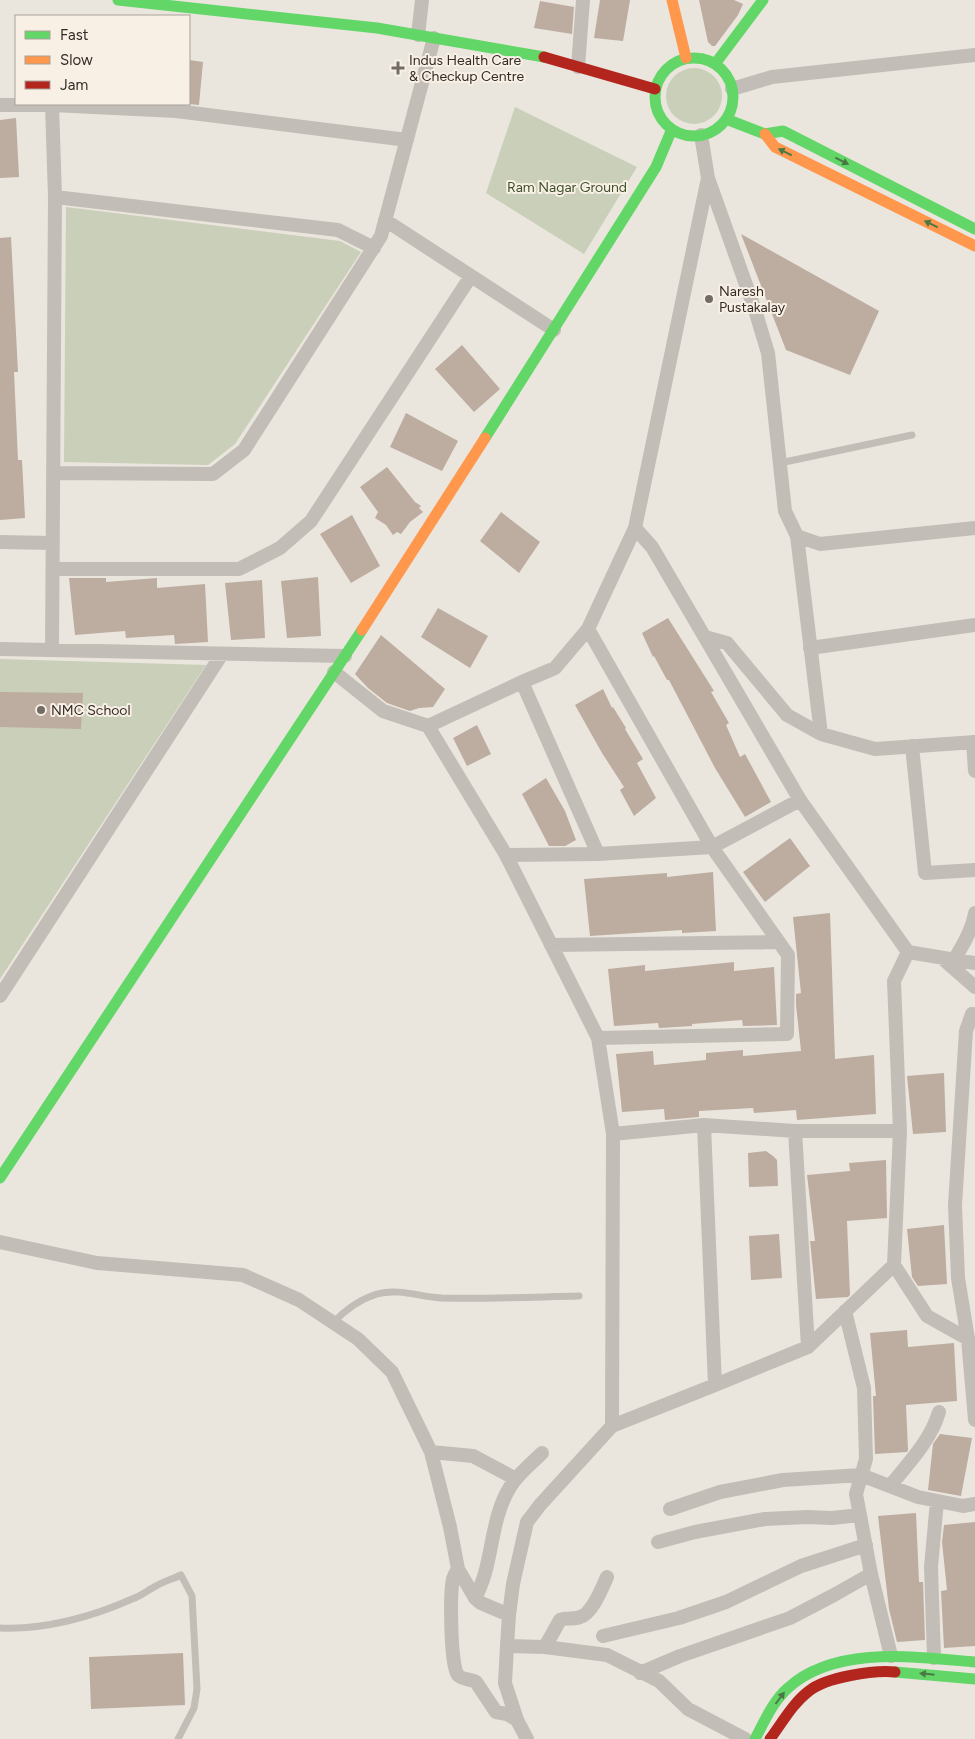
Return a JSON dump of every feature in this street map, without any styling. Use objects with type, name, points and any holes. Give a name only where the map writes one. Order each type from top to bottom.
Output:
[{"type":"street","points":[[118,0],[377,28],[551,58],[655,89]]},
{"type":"street","points":[[418,35],[422,0]]},
{"type":"street","points":[[578,67],[583,0]]},
{"type":"street","points":[[672,0],[686,58]]},
{"type":"street","points":[[715,64],[744,28],[762,0]]},
{"type":"street","points":[[53,473],[213,474],[244,450],[381,236],[434,38]]},
{"type":"street","points":[[732,89],[772,77],[975,55]]},
{"type":"street","points":[[686,58],[706,60],[715,64],[723,71],[732,89],[732,100],[726,119],[711,132],[701,135],[691,136],[672,129],[663,122],[655,100],[655,89],[659,78],[675,62],[686,58]]},
{"type":"street","points":[[0,105],[52,105],[176,112],[407,140]]},
{"type":"street","points":[[52,105],[55,197],[52,650]]},
{"type":"street","points":[[726,119],[765,134],[783,131],[975,229]]},
{"type":"street","points":[[0,1178],[345,656],[554,330],[656,167],[672,129]]},
{"type":"street","points":[[765,134],[775,147],[975,246]]},
{"type":"street","points":[[701,135],[708,178],[768,353],[785,511],[797,536],[821,734]]},
{"type":"street","points":[[428,726],[555,668],[588,629],[636,528],[708,178]]},
{"type":"street","points":[[55,197],[338,230],[374,248]]},
{"type":"street","points":[[385,220],[554,330]]},
{"type":"street","points":[[53,569],[239,569],[280,548],[311,521],[471,276]]},
{"type":"street","points":[[636,528],[652,547],[800,800],[908,952],[975,963]]},
{"type":"street","points":[[797,536],[820,544],[975,528]]},
{"type":"street","points":[[0,542],[52,543]]},
{"type":"street","points":[[810,648],[975,625]]},
{"type":"street","points":[[588,629],[712,847],[788,955],[787,1034],[598,1038]]},
{"type":"street","points":[[705,637],[727,643],[786,715],[821,734],[874,748],[974,742],[975,771]]},
{"type":"street","points":[[0,649],[345,656]]},
{"type":"street","points":[[0,996],[222,654]]},
{"type":"street","points":[[334,672],[383,711],[428,726],[506,855],[598,1038],[613,1134],[612,1426]]},
{"type":"street","points":[[522,682],[598,854]]},
{"type":"street","points":[[912,746],[925,873],[975,870]]},
{"type":"street","points":[[506,855],[598,854],[712,847],[800,800]]},
{"type":"street","points":[[948,959],[965,942],[974,921],[975,913]]},
{"type":"street","points":[[551,945],[779,942]]},
{"type":"street","points":[[908,952],[894,981],[900,1130],[894,1265],[927,1316],[972,1342]]},
{"type":"street","points":[[948,959],[975,986]]},
{"type":"street","points":[[975,1014],[972,1014],[966,1032],[955,1205],[958,1278],[972,1342],[975,1420]]},
{"type":"street","points":[[613,1134],[704,1125],[795,1131],[900,1130]]},
{"type":"street","points":[[704,1125],[714,1385]]},
{"type":"street","points":[[795,1131],[808,1346]]},
{"type":"street","points":[[0,1242],[97,1263],[243,1275],[299,1300],[358,1339],[392,1372],[431,1452],[450,1527],[458,1569],[475,1598],[481,1603],[509,1615]]},
{"type":"street","points":[[527,1739],[505,1683],[507,1646],[513,1584],[527,1522],[540,1505],[612,1426],[808,1346],[894,1265]]},
{"type":"street","points":[[845,1311],[864,1388],[866,1458],[856,1494],[871,1574],[891,1656]]},
{"type":"street","points":[[890,1486],[926,1439],[939,1412]]},
{"type":"street","points":[[431,1452],[473,1456],[516,1479]]},
{"type":"street","points":[[475,1598],[483,1582],[502,1506],[510,1487],[542,1453]]},
{"type":"street","points":[[670,1509],[720,1492],[782,1480],[862,1475],[918,1497],[963,1506],[975,1504]]},
{"type":"street","points":[[934,1658],[931,1567],[937,1501]]},
{"type":"street","points":[[658,1542],[695,1532],[765,1519],[832,1518],[860,1515]]},
{"type":"street","points":[[603,1636],[680,1618],[726,1602],[800,1566],[866,1546]]},
{"type":"street","points":[[458,1569],[452,1590],[452,1652],[457,1674],[460,1677],[476,1682],[496,1712],[507,1714],[518,1720]]},
{"type":"street","points":[[640,1673],[680,1656],[790,1618],[834,1596],[871,1574]]},
{"type":"street","points":[[545,1647],[560,1620],[563,1618],[582,1617],[586,1614],[593,1605],[607,1577]]},
{"type":"street","points":[[507,1646],[545,1647],[607,1655],[659,1682],[688,1709],[745,1739]]},
{"type":"street","points":[[755,1739],[788,1687],[812,1670],[845,1661],[891,1656],[975,1662]]},
{"type":"street","points":[[770,1739],[794,1705],[810,1690],[830,1680],[888,1671],[975,1679]]},
{"type":"lane","points":[[780,463],[912,435]]},
{"type":"lane","points":[[333,1323],[344,1312],[357,1304],[385,1292],[441,1298],[579,1296]]},
{"type":"lane","points":[[0,1628],[11,1629],[78,1618],[133,1599],[156,1585],[181,1575],[192,1596],[197,1689],[194,1708],[178,1739]]},
{"type":"green space","points":[[688,68],[700,68],[710,72],[718,80],[722,96],[718,112],[710,120],[700,124],[688,124],[678,120],[670,112],[666,102],[666,90],[670,80],[678,72]]},
{"type":"green space","name":"Ram Nagar Ground","points":[[515,107],[637,167],[584,254],[486,193]]},
{"type":"green space","points":[[66,207],[340,241],[361,252],[235,444],[208,465],[64,462]]},
{"type":"green space","points":[[0,659],[206,665],[0,979]]},
{"type":"building","points":[[600,0],[630,0],[623,41],[594,38]]},
{"type":"building","points":[[699,0],[734,0],[743,4],[738,15],[715,46],[708,42]]},
{"type":"building","points":[[540,1],[574,7],[572,34],[534,28]]},
{"type":"building","points":[[190,60],[203,62],[199,105],[190,104]]},
{"type":"building","points":[[16,118],[19,177],[0,178],[0,120]]},
{"type":"building","points":[[741,234],[879,311],[850,375],[786,350]]},
{"type":"building","points":[[11,237],[18,372],[14,372],[18,460],[22,460],[25,518],[0,520],[0,238]]},
{"type":"building","points":[[462,345],[500,389],[474,412],[435,369]]},
{"type":"building","points":[[406,413],[458,441],[442,471],[390,447]]},
{"type":"building","points":[[387,467],[415,502],[421,506],[419,508],[423,512],[410,522],[401,534],[397,532],[393,535],[386,525],[375,518],[378,512],[360,487]]},
{"type":"building","points":[[501,512],[540,542],[519,573],[480,541]]},
{"type":"building","points":[[352,515],[380,566],[351,583],[320,534]]},
{"type":"building","points":[[318,577],[321,636],[287,638],[281,581]]},
{"type":"building","points":[[69,578],[106,578],[106,582],[157,578],[157,588],[205,584],[208,642],[175,644],[174,635],[126,638],[125,631],[75,635]]},
{"type":"building","points":[[262,580],[265,638],[231,640],[225,583]]},
{"type":"building","points":[[438,608],[488,636],[470,668],[421,637]]},
{"type":"building","points":[[668,618],[714,691],[711,692],[729,723],[726,725],[740,757],[745,754],[771,802],[745,817],[715,768],[669,680],[667,680],[653,657],[642,633]]},
{"type":"building","points":[[381,635],[445,689],[433,707],[410,711],[387,703],[368,688],[355,674]]},
{"type":"building","points":[[603,689],[612,708],[626,728],[643,759],[637,763],[656,798],[634,816],[620,790],[624,787],[575,705]]},
{"type":"building","name":"NMC School","points":[[0,692],[83,693],[81,729],[0,727]]},
{"type":"building","points":[[477,725],[491,754],[467,766],[453,738]]},
{"type":"building","points":[[546,778],[565,811],[576,840],[565,846],[549,846],[522,794]]},
{"type":"building","points":[[790,838],[810,866],[765,902],[743,872]]},
{"type":"building","points":[[713,872],[716,931],[682,933],[682,930],[590,936],[584,879],[667,873],[667,877]]},
{"type":"building","points":[[830,913],[835,1059],[874,1055],[876,1114],[797,1120],[796,1110],[754,1113],[753,1108],[699,1111],[699,1117],[665,1120],[664,1109],[622,1112],[616,1054],[653,1051],[654,1065],[706,1060],[706,1053],[743,1050],[743,1056],[801,1051],[796,994],[801,993],[793,917]]},
{"type":"building","points":[[734,962],[734,971],[774,967],[777,1025],[743,1026],[742,1020],[660,1028],[658,1023],[614,1026],[608,969],[645,965],[645,971]]},
{"type":"building","points":[[944,1073],[946,1132],[913,1134],[907,1076]]},
{"type":"building","points":[[766,1151],[777,1160],[778,1186],[749,1187],[748,1153]]},
{"type":"building","points":[[886,1160],[887,1218],[847,1221],[850,1295],[848,1297],[816,1299],[810,1241],[815,1241],[807,1175],[850,1171],[849,1163]]},
{"type":"building","points":[[944,1225],[947,1284],[918,1286],[912,1277],[907,1229]]},
{"type":"building","points":[[779,1234],[782,1278],[751,1280],[749,1236]]},
{"type":"building","points":[[907,1330],[908,1347],[954,1343],[957,1401],[906,1405],[907,1452],[875,1454],[873,1396],[876,1396],[870,1333]]},
{"type":"building","points":[[940,1434],[972,1438],[961,1496],[928,1490],[933,1444]]},
{"type":"building","points":[[916,1513],[919,1582],[923,1582],[925,1640],[897,1642],[889,1609],[878,1516]]},
{"type":"building","points":[[975,1522],[975,1646],[944,1648],[941,1591],[947,1590],[942,1542],[944,1525]]},
{"type":"building","points":[[183,1653],[185,1705],[91,1709],[89,1657]]},
{"type":"traffic: fast","points":[[118,0],[377,28],[544,57]]},
{"type":"traffic: fast","points":[[715,64],[763,0]]},
{"type":"traffic: fast","points":[[694,58],[709,61],[726,75],[730,82],[733,97],[730,112],[716,129],[709,133],[694,136],[679,133],[662,119],[658,112],[655,97],[658,82],[672,65],[679,61],[694,58]]},
{"type":"traffic: fast","points":[[726,119],[765,134],[783,131],[975,229]]},
{"type":"traffic: fast","points":[[485,438],[656,167],[672,129]]},
{"type":"traffic: fast","points":[[0,1178],[362,630]]},
{"type":"traffic: fast","points":[[755,1739],[769,1712],[783,1693],[807,1674],[829,1665],[877,1657],[928,1658],[975,1662]]},
{"type":"traffic: fast","points":[[895,1672],[975,1679]]},
{"type":"traffic: slow","points":[[672,0],[686,58]]},
{"type":"traffic: slow","points":[[765,134],[775,147],[975,246]]},
{"type":"traffic: slow","points":[[362,630],[485,438]]},
{"type":"traffic: jam","points":[[544,57],[655,89]]},
{"type":"traffic: jam","points":[[770,1739],[798,1701],[817,1686],[851,1675],[895,1672]]},
{"type":"place","name":"Indus Health Care & Checkup Centre","points":[[398,68]]},
{"type":"place","name":"Naresh Pustakalay","points":[[709,299]]},
{"type":"place","name":"NMC School","points":[[41,710]]}]
